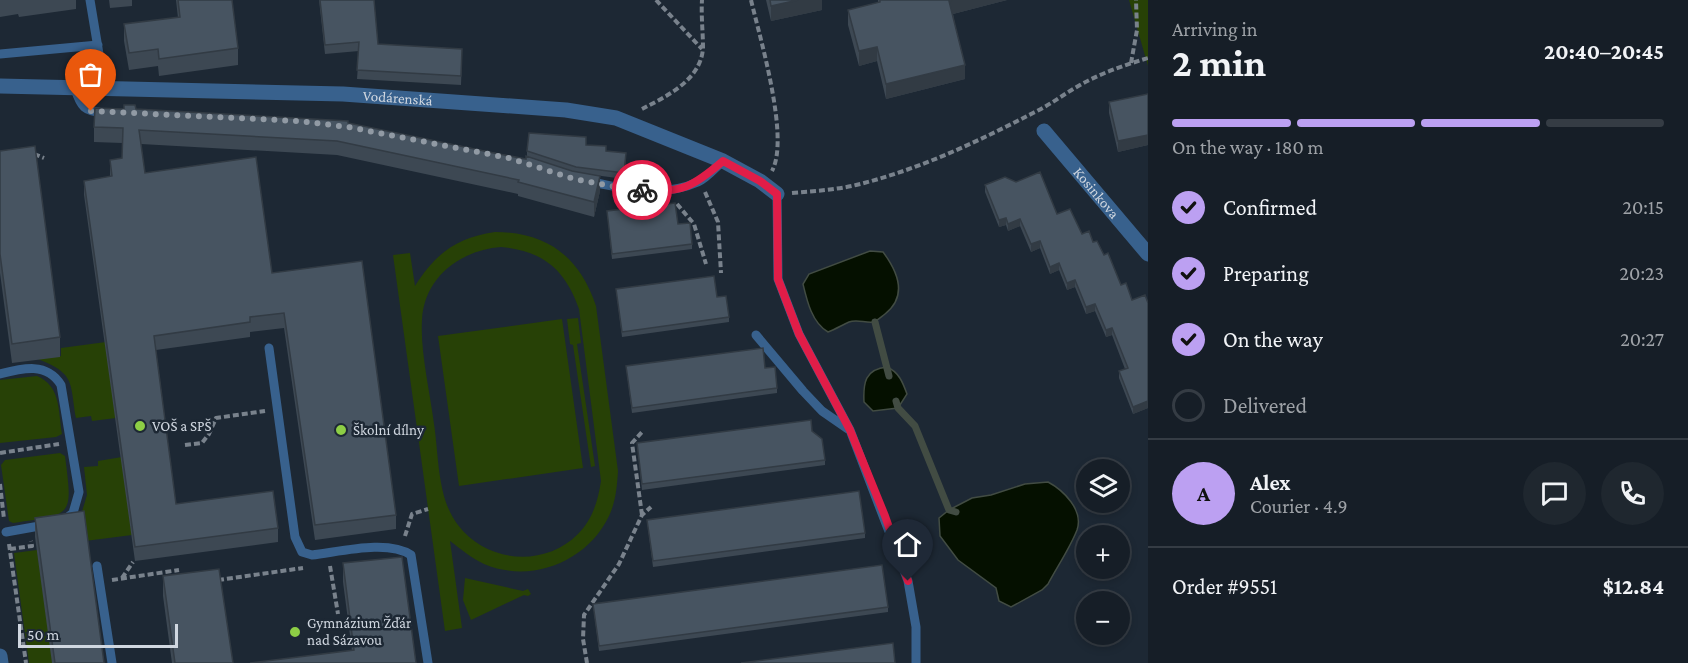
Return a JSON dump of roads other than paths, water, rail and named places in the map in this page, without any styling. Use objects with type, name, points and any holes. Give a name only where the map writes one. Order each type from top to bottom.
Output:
[{"type":"street","name":"Vodárenská","points":[[0,86],[105,90],[343,93],[566,110],[616,118],[723,161],[760,181],[777,194]]},
{"type":"street","name":"Kosinkova","points":[[1044,131],[1148,254]]},
{"type":"street","points":[[0,656],[1,663]]},
{"type":"lane","points":[[90,0],[105,90]]},
{"type":"lane","points":[[0,54],[98,45]]},
{"type":"lane","points":[[75,89],[81,105],[91,111],[114,114]]},
{"type":"lane","points":[[574,179],[663,192],[700,181],[723,161]]},
{"type":"lane","points":[[777,194],[778,279],[799,334],[850,430],[908,581],[916,627],[916,663]]},
{"type":"lane","points":[[756,335],[822,411],[850,430]]},
{"type":"lane","points":[[269,348],[295,537],[302,552],[312,555],[387,547],[402,549],[411,555],[428,663]]},
{"type":"lane","points":[[0,374],[18,369],[35,368],[46,369],[56,377],[61,385],[79,492],[73,513],[60,523],[6,532]]},
{"type":"lane","points":[[98,566],[112,663]]},
{"type":"waterway","points":[[875,322],[889,376]]},
{"type":"waterway","points":[[896,401],[898,408],[915,426],[949,510],[956,512]]},
{"type":"place","name":"VOŠ a SPŠ","points":[[140,426]]},
{"type":"place","name":"Školní dílny","points":[[341,430]]},
{"type":"place","name":"Gymnázium Žďár nad Sázavou","points":[[295,632]]}]
